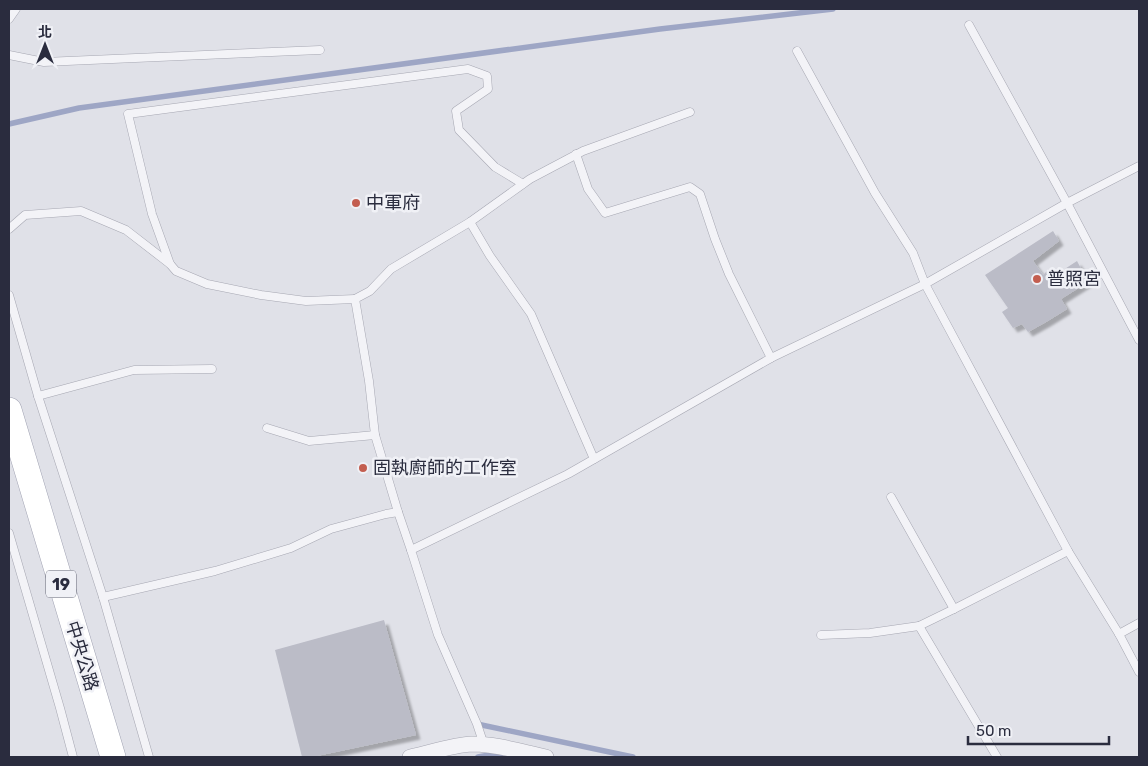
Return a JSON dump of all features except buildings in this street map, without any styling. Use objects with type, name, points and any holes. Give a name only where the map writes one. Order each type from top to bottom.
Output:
[{"type":"main road","name":"中央公路","points":[[9,410],[113,757]]},
{"type":"street","points":[[410,757],[470,744],[500,747],[546,757]]},
{"type":"lane","points":[[9,19],[16,9]]},
{"type":"lane","points":[[969,25],[1067,203],[1139,340]]},
{"type":"lane","points":[[9,55],[44,62],[320,50]]},
{"type":"lane","points":[[797,51],[875,192],[913,253],[925,284],[1068,551],[1119,634],[1139,672]]},
{"type":"lane","points":[[170,264],[152,214],[128,114],[468,69],[487,76],[488,89],[456,111],[459,130],[495,167],[523,184]]},
{"type":"lane","points":[[9,229],[25,215],[81,211],[126,230],[170,264],[176,271],[207,284],[261,295],[306,301],[355,299],[370,291],[391,269],[470,222],[530,178],[576,154],[690,112]]},
{"type":"lane","points":[[576,154],[588,189],[605,213],[690,187],[700,194],[729,274],[771,358]]},
{"type":"lane","points":[[411,550],[568,474],[771,358],[925,284],[1067,203],[1139,166]]},
{"type":"lane","points":[[470,222],[490,256],[531,314],[594,459]]},
{"type":"lane","points":[[9,295],[38,396],[103,597],[149,757]]},
{"type":"lane","points":[[355,299],[370,381],[375,435],[438,635],[478,724],[484,745]]},
{"type":"lane","points":[[38,396],[134,370],[212,369]]},
{"type":"lane","points":[[267,428],[309,441],[375,435]]},
{"type":"lane","points":[[890,497],[954,609]]},
{"type":"lane","points":[[103,597],[215,571],[291,548],[331,529],[398,512]]},
{"type":"lane","points":[[9,533],[73,757]]},
{"type":"lane","points":[[821,636],[870,633],[919,626],[1068,551]]},
{"type":"lane","points":[[1119,634],[1139,623]]},
{"type":"lane","points":[[919,626],[997,757]]},
{"type":"waterway","points":[[9,124],[79,108],[660,29],[833,9]]},
{"type":"waterway","points":[[477,724],[633,757]]},
{"type":"waterway","points":[[478,757],[489,755],[501,757]]},
{"type":"place","name":"中軍府","points":[[356,203]]},
{"type":"place","name":"普照宮","points":[[1037,279]]},
{"type":"place","name":"固執廚師的工作室","points":[[363,468]]}]
